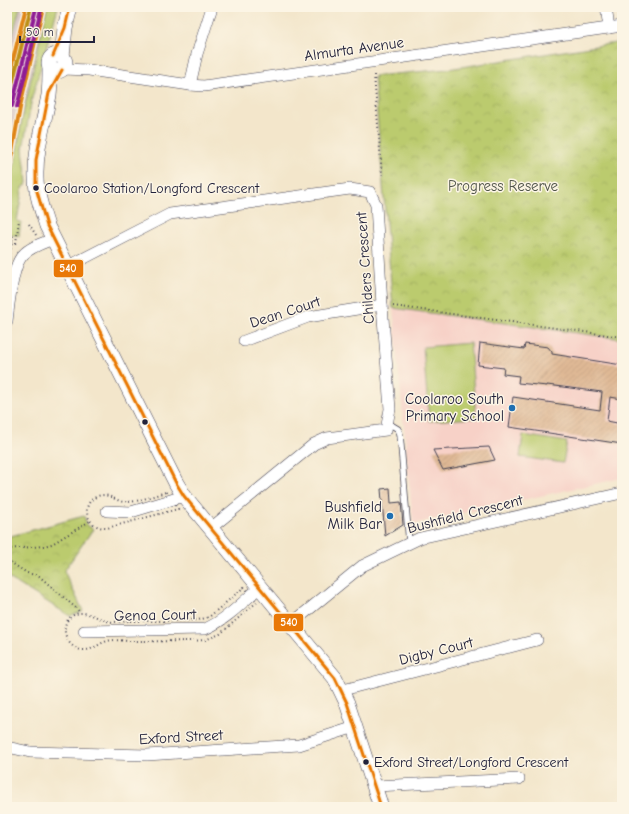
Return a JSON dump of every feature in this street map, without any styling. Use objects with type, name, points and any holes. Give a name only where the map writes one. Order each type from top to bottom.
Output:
[{"type":"street","points":[[70,7],[59,63],[49,94],[39,142],[36,178],[42,210],[47,226],[176,483],[184,496],[329,669],[343,690],[382,807]]},
{"type":"street","points":[[190,85],[197,54],[212,7]]},
{"type":"street","points":[[606,7],[609,28]]},
{"type":"street","name":"Almurta Avenue","points":[[59,63],[90,70],[204,86],[622,26]]},
{"type":"street","name":"Childers Crescent","points":[[67,267],[170,214],[350,189],[370,192],[376,205],[390,409],[388,423]]},
{"type":"street","points":[[7,321],[15,269],[19,260],[28,251],[53,239]]},
{"type":"street","name":"Dean Court","points":[[244,341],[308,317],[382,304]]},
{"type":"street","points":[[211,528],[314,444],[327,438],[386,430],[388,423]]},
{"type":"street","name":"Bushfield Crescent","points":[[291,624],[362,566],[420,538],[622,493]]},
{"type":"street","points":[[107,511],[132,512],[184,496]]},
{"type":"street","name":"Genoa Court","points":[[84,631],[205,629],[214,625],[260,587]]},
{"type":"street","name":"Digby Court","points":[[343,690],[537,640]]},
{"type":"street","name":"Exford Street","points":[[7,747],[30,752],[147,755],[299,745],[355,727]]},
{"type":"street","points":[[375,786],[519,779]]},
{"type":"lane","points":[[388,423],[398,430],[400,434],[409,543]]},
{"type":"path","points":[[374,75],[382,176]]},
{"type":"path","points":[[7,242],[16,243],[19,220]]},
{"type":"path","points":[[29,224],[38,238]]},
{"type":"path","points":[[10,253],[13,236],[12,242]]},
{"type":"path","points":[[382,304],[622,336]]},
{"type":"path","points":[[7,550],[48,545],[90,521]]},
{"type":"path","points":[[7,560],[27,573],[39,576],[80,613]]},
{"type":"shaded area","points":[[20,7],[47,7],[22,119],[7,205],[7,58]]},
{"type":"shaded area","name":"Coolaroo South Primary School","points":[[393,308],[622,339],[622,478],[413,524]]},
{"type":"green space","points":[[7,7],[20,7],[7,58]]},
{"type":"green space","points":[[47,7],[58,7],[32,98],[23,149],[27,182],[26,186],[23,186],[17,221],[21,222],[19,236],[10,235],[8,250],[12,260],[7,280],[7,205],[22,119]]},
{"type":"green space","name":"Progress Reserve","points":[[622,42],[622,339],[393,308],[374,76],[448,69]]},
{"type":"green space","points":[[470,343],[476,418],[429,421],[423,347]]},
{"type":"green space","points":[[523,435],[567,442],[563,463],[520,457]]},
{"type":"green space","points":[[84,516],[87,525],[93,529],[64,571],[83,611],[70,616],[7,577],[7,537]]},
{"type":"building","points":[[480,343],[524,349],[525,344],[548,347],[552,354],[622,365],[622,399],[610,397],[607,421],[622,424],[622,444],[509,427],[513,397],[600,410],[602,392],[518,383],[519,376],[503,374],[504,368],[478,365]]},
{"type":"building","points":[[489,447],[495,460],[443,470],[433,450]]},
{"type":"building","name":"Bushfield Milk Bar","points":[[390,488],[391,503],[401,502],[403,525],[385,536],[381,489]]},
{"type":"transit line","points":[[7,84],[26,7]]},
{"type":"transit line","points":[[7,105],[31,7]]},
{"type":"transit line","points":[[7,180],[21,102],[43,7]]},
{"type":"transit line","name":"540","points":[[53,56],[65,28],[70,7]]},
{"type":"transit line","points":[[12,106],[36,8]]},
{"type":"transit line","points":[[17,107],[41,9]]},
{"type":"transit line","name":"540","points":[[62,70],[49,93],[36,160],[36,188],[47,226],[176,483],[184,496],[335,678],[347,703],[381,807]]},
{"type":"place","name":"Coolaroo Station/Longford Crescent","points":[[36,188]]},
{"type":"place","name":"Coolaroo South Primary School","points":[[512,408]]},
{"type":"place","name":"Bushfield Milk Bar","points":[[390,516]]},
{"type":"place","name":"Exford Street/Longford Crescent","points":[[366,762]]}]
